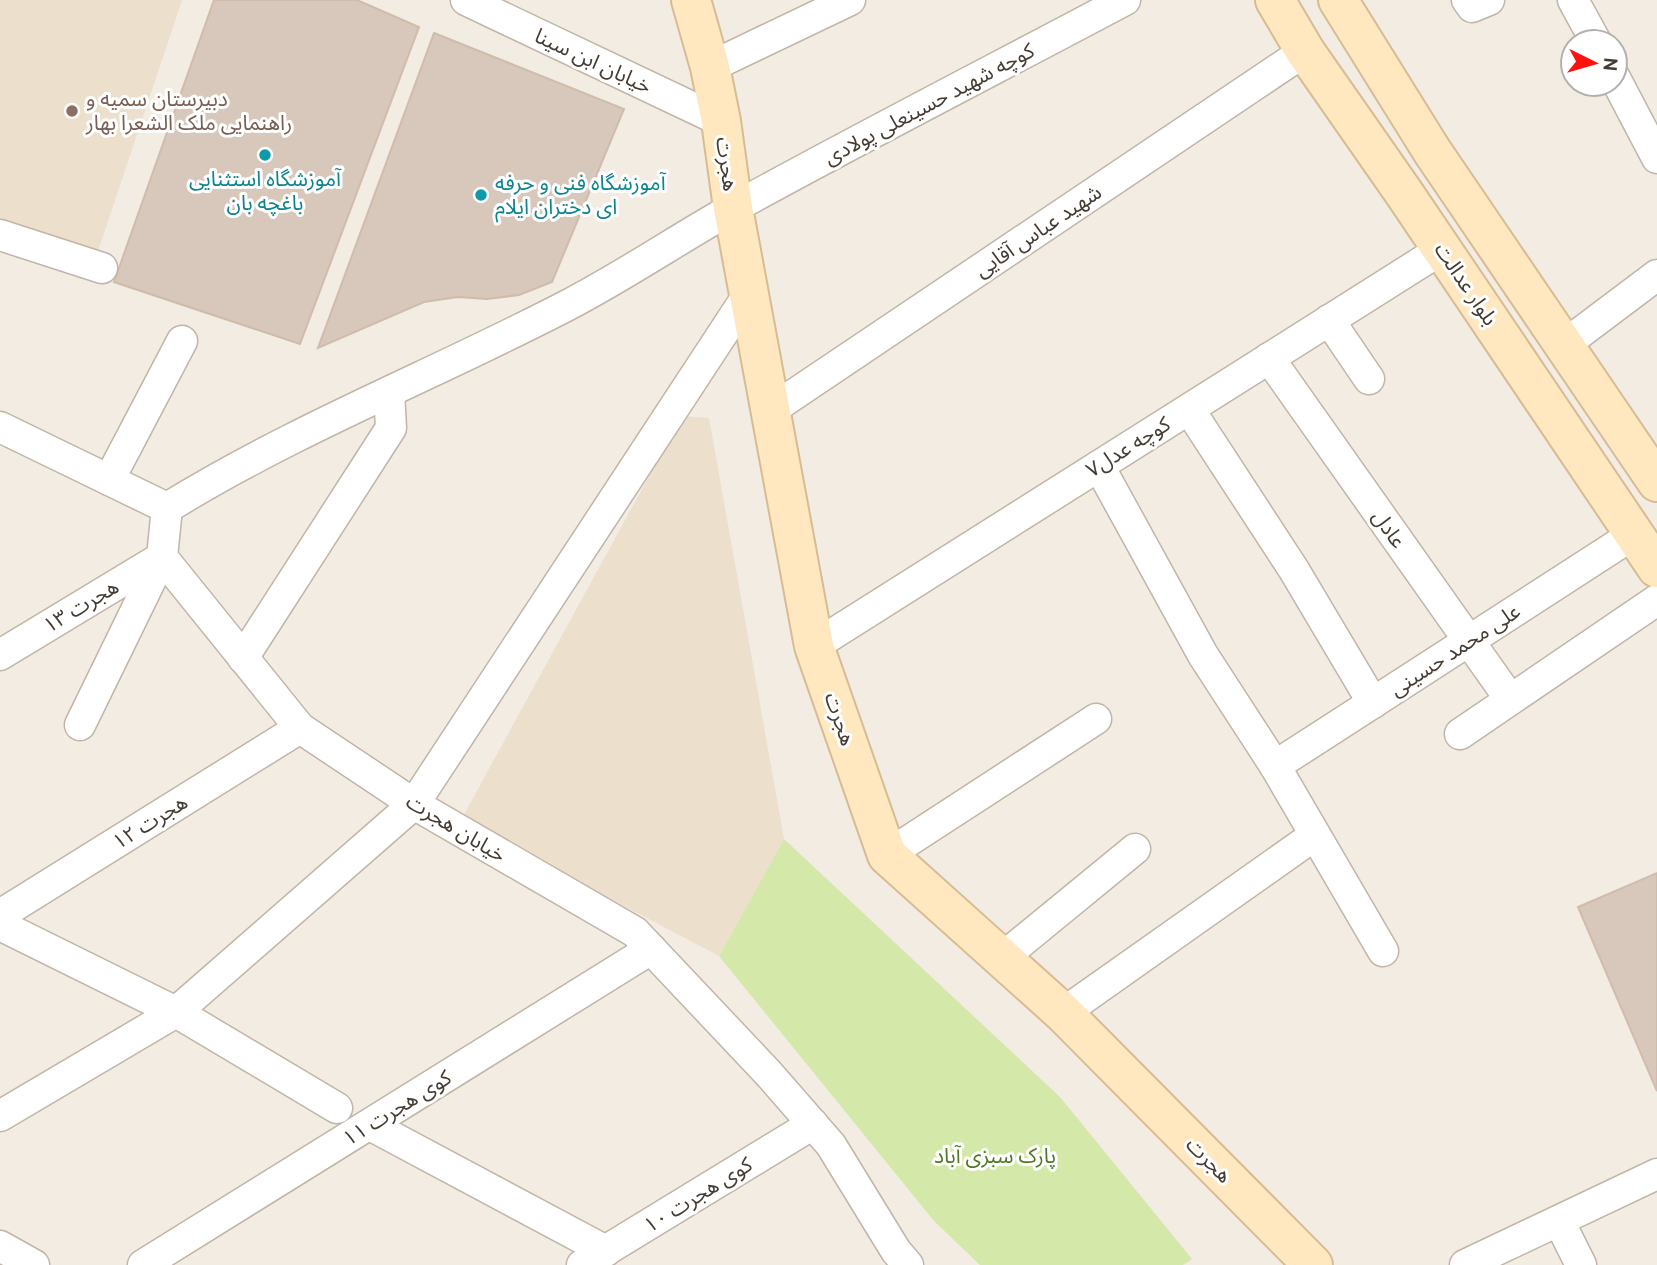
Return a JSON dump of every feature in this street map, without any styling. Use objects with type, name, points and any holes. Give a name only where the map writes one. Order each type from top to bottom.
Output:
[{"type":"street","name":"خیابان ابن سینا","points":[[466,0],[721,121]]},
{"type":"street","name":"هجرت","points":[[691,0],[710,67],[721,121],[733,208],[814,646],[887,855],[1063,1013],[1313,1265]]},
{"type":"street","points":[[710,67],[850,0]]},
{"type":"street","name":"کوچه شهید حسینعلی پولادی","points":[[167,508],[198,489],[389,392],[501,340],[606,285],[733,208],[1125,0]]},
{"type":"street","name":"بلوار عدالت","points":[[1275,0],[1305,51],[1657,568]]},
{"type":"street","points":[[1338,0],[1432,151],[1657,482]]},
{"type":"street","points":[[1467,0],[1472,7],[1489,0]]},
{"type":"street","points":[[1573,0],[1588,28]]},
{"type":"street","name":"شهید عباس آقایی","points":[[771,410],[1305,51]]},
{"type":"street","points":[[1626,98],[1657,158]]},
{"type":"street","points":[[0,235],[102,268]]},
{"type":"street","name":"کوچه عدل۷","points":[[814,646],[1442,249]]},
{"type":"street","points":[[1564,345],[1657,275]]},
{"type":"street","points":[[0,1116],[176,1012],[414,804],[750,292]]},
{"type":"street","points":[[1329,320],[1369,379]]},
{"type":"street","points":[[109,480],[182,341]]},
{"type":"street","name":"عادل","points":[[1269,358],[1510,699]]},
{"type":"street","points":[[243,658],[391,428],[389,392]]},
{"type":"street","points":[[1189,409],[1294,570],[1373,703]]},
{"type":"street","points":[[0,427],[167,508],[162,557],[80,725]]},
{"type":"street","points":[[1099,466],[1203,655],[1275,766],[1383,951]]},
{"type":"street","name":"علی محمد حسینی","points":[[1275,766],[1634,534]]},
{"type":"street","name":"خیابان هجرت","points":[[162,557],[300,729],[414,804],[635,932],[769,1074],[831,1145],[896,1251],[908,1265]]},
{"type":"street","name":"هجرت ۱۳","points":[[0,655],[162,557]]},
{"type":"street","points":[[1460,734],[1657,600]]},
{"type":"street","points":[[887,855],[1096,719]]},
{"type":"street","name":"هجرت ۱۲","points":[[0,915],[300,729]]},
{"type":"street","points":[[1063,1013],[1315,835]]},
{"type":"street","points":[[1002,958],[1135,849]]},
{"type":"street","points":[[0,925],[176,1012],[337,1108]]},
{"type":"street","name":"کوی هجرت ۱۱","points":[[143,1265],[651,949]]},
{"type":"street","name":"کوی هجرت ۱۰","points":[[594,1258],[813,1124]]},
{"type":"street","points":[[370,1125],[594,1258]]},
{"type":"street","points":[[1465,1265],[1657,1174]]},
{"type":"street","points":[[1559,1221],[1581,1265]]},
{"type":"street","points":[[0,1246],[34,1265]]},
{"type":"shaded area","name":"دبیرستان سمیه و راهنمایی ملک الشعرا بهار","points":[[0,0],[182,0],[96,257],[0,222]]},
{"type":"shaded area","points":[[682,416],[709,418],[784,839],[719,956],[461,820]]},
{"type":"green space","name":"پارک سبزی آباد","points":[[784,839],[1060,1097],[1192,1259],[1183,1265],[980,1265],[934,1221],[719,956]]},
{"type":"building","name":"آموزشگاه استثنایی باغچه بان","points":[[214,0],[357,0],[419,27],[300,344],[114,282]]},
{"type":"building","name":"آموزشگاه فنی و حرفه ای دختران ایلام","points":[[434,33],[624,109],[552,282],[519,295],[487,299],[458,297],[424,302],[318,348]]},
{"type":"building","points":[[1657,873],[1657,1091],[1578,907]]},
{"type":"place","name":"دبیرستان سمیه و راهنمایی ملک الشعرا بهار","points":[[72,111]]},
{"type":"place","name":"آموزشگاه استثنایی باغچه بان","points":[[265,155]]},
{"type":"place","name":"آموزشگاه فنی و حرفه ای دختران ایلام","points":[[481,195]]}]
